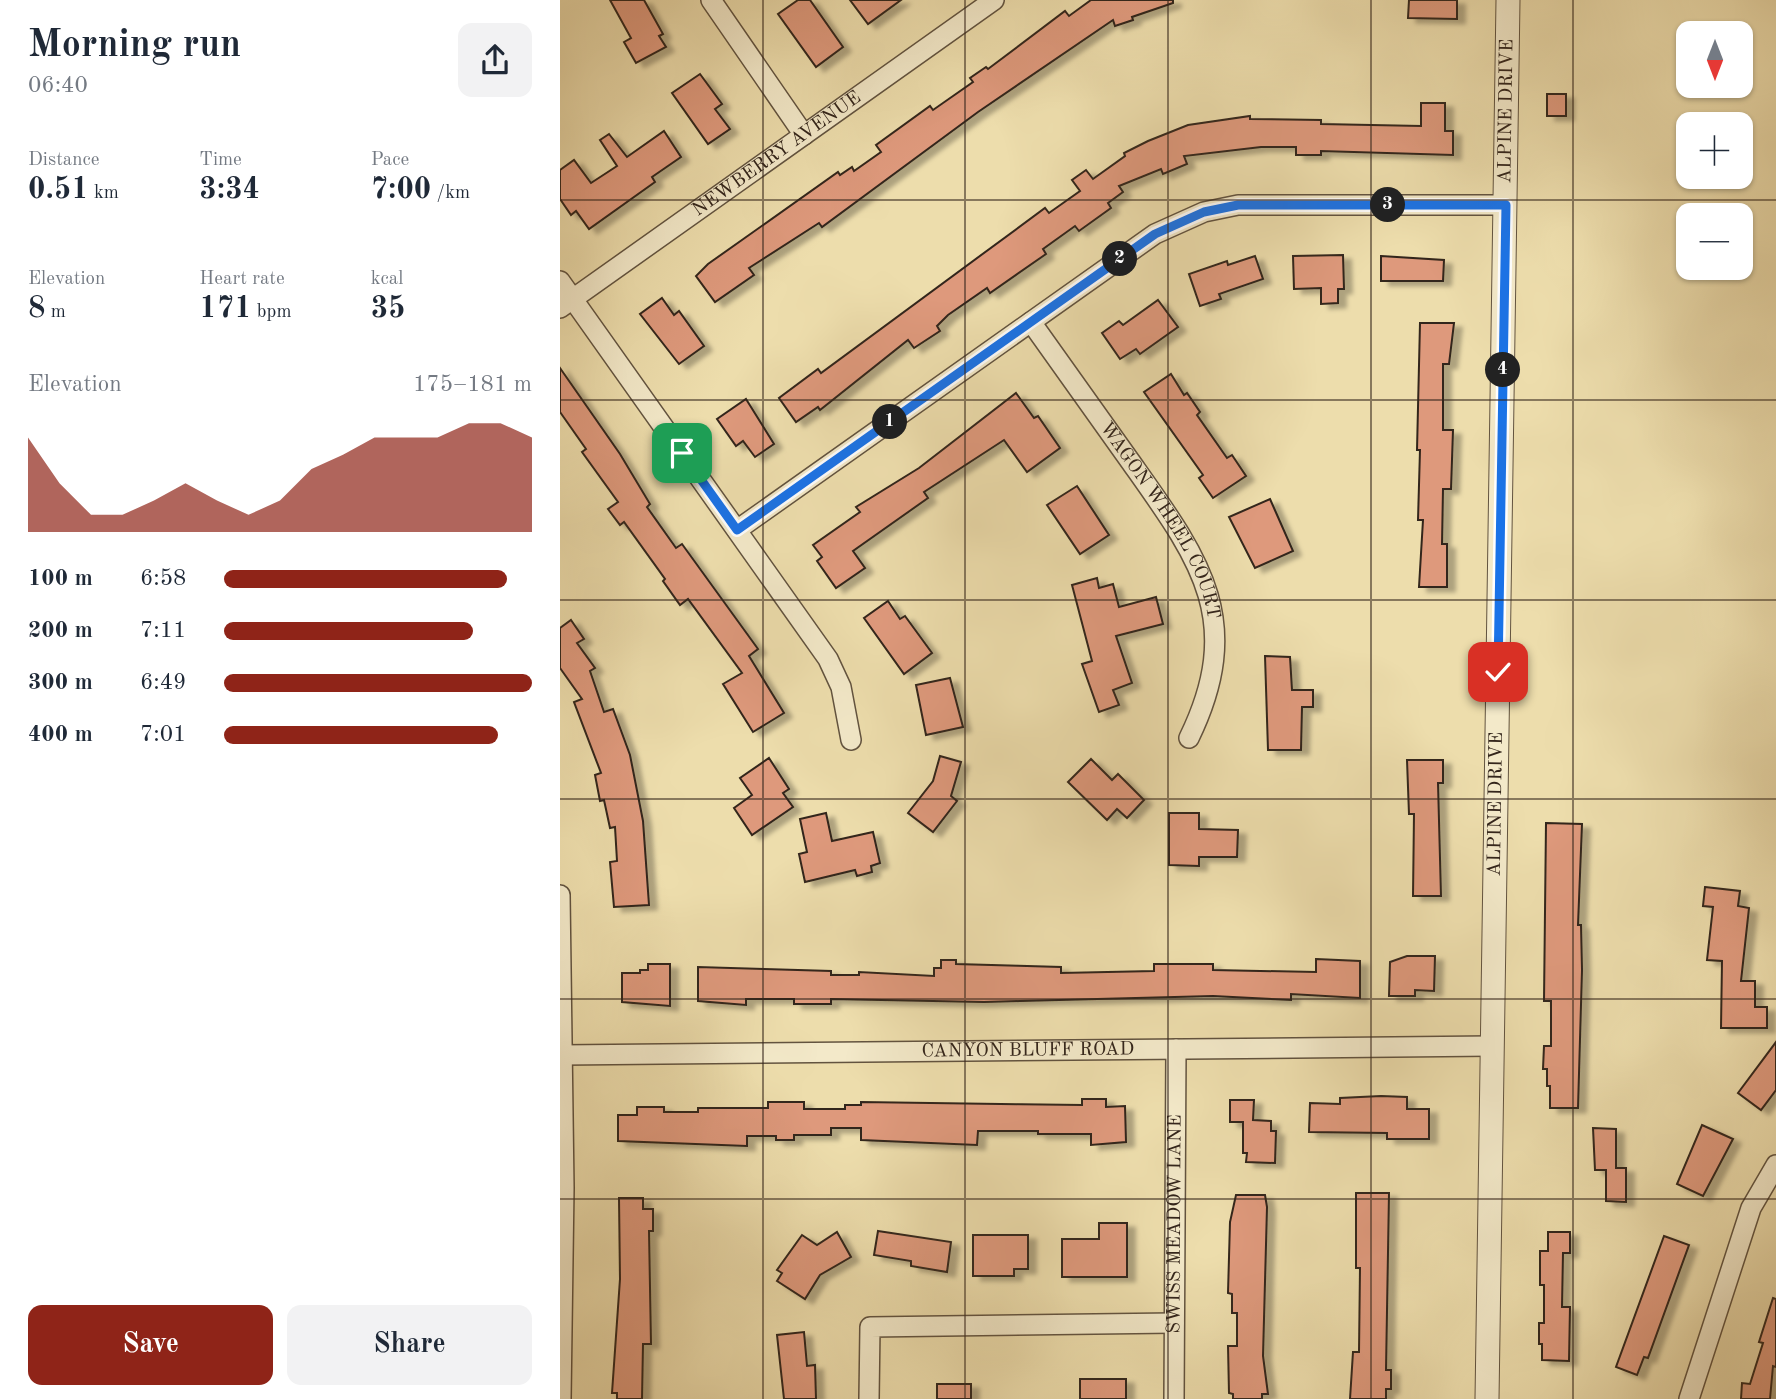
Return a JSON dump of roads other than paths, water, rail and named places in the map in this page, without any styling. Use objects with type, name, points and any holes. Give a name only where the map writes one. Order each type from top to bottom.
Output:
[{"type":"street","points":[[710,0],[804,135]]},
{"type":"street","name":"NEWBERRY AVENUE","points":[[566,304],[995,0]]},
{"type":"street","name":"ALPINE DRIVE","points":[[1487,1399],[1508,0]]},
{"type":"street","points":[[737,530],[1155,234],[1204,212],[1238,205],[1506,205]]},
{"type":"street","points":[[560,281],[566,304],[737,530],[828,660],[841,687],[851,740]]},
{"type":"street","name":"WAGON WHEEL COURT","points":[[1031,321],[1181,532],[1206,584],[1212,611],[1214,663],[1202,712],[1189,738]]},
{"type":"street","points":[[560,895],[561,1399]]},
{"type":"street","name":"CANYON BLUFF ROAD","points":[[562,1055],[1492,1046]]},
{"type":"street","name":"SWISS MEADOW LANE","points":[[1174,1399],[1176,1049]]},
{"type":"street","points":[[1689,1399],[1751,1208],[1776,1165]]},
{"type":"street","points":[[869,1399],[870,1327],[1174,1324]]}]
